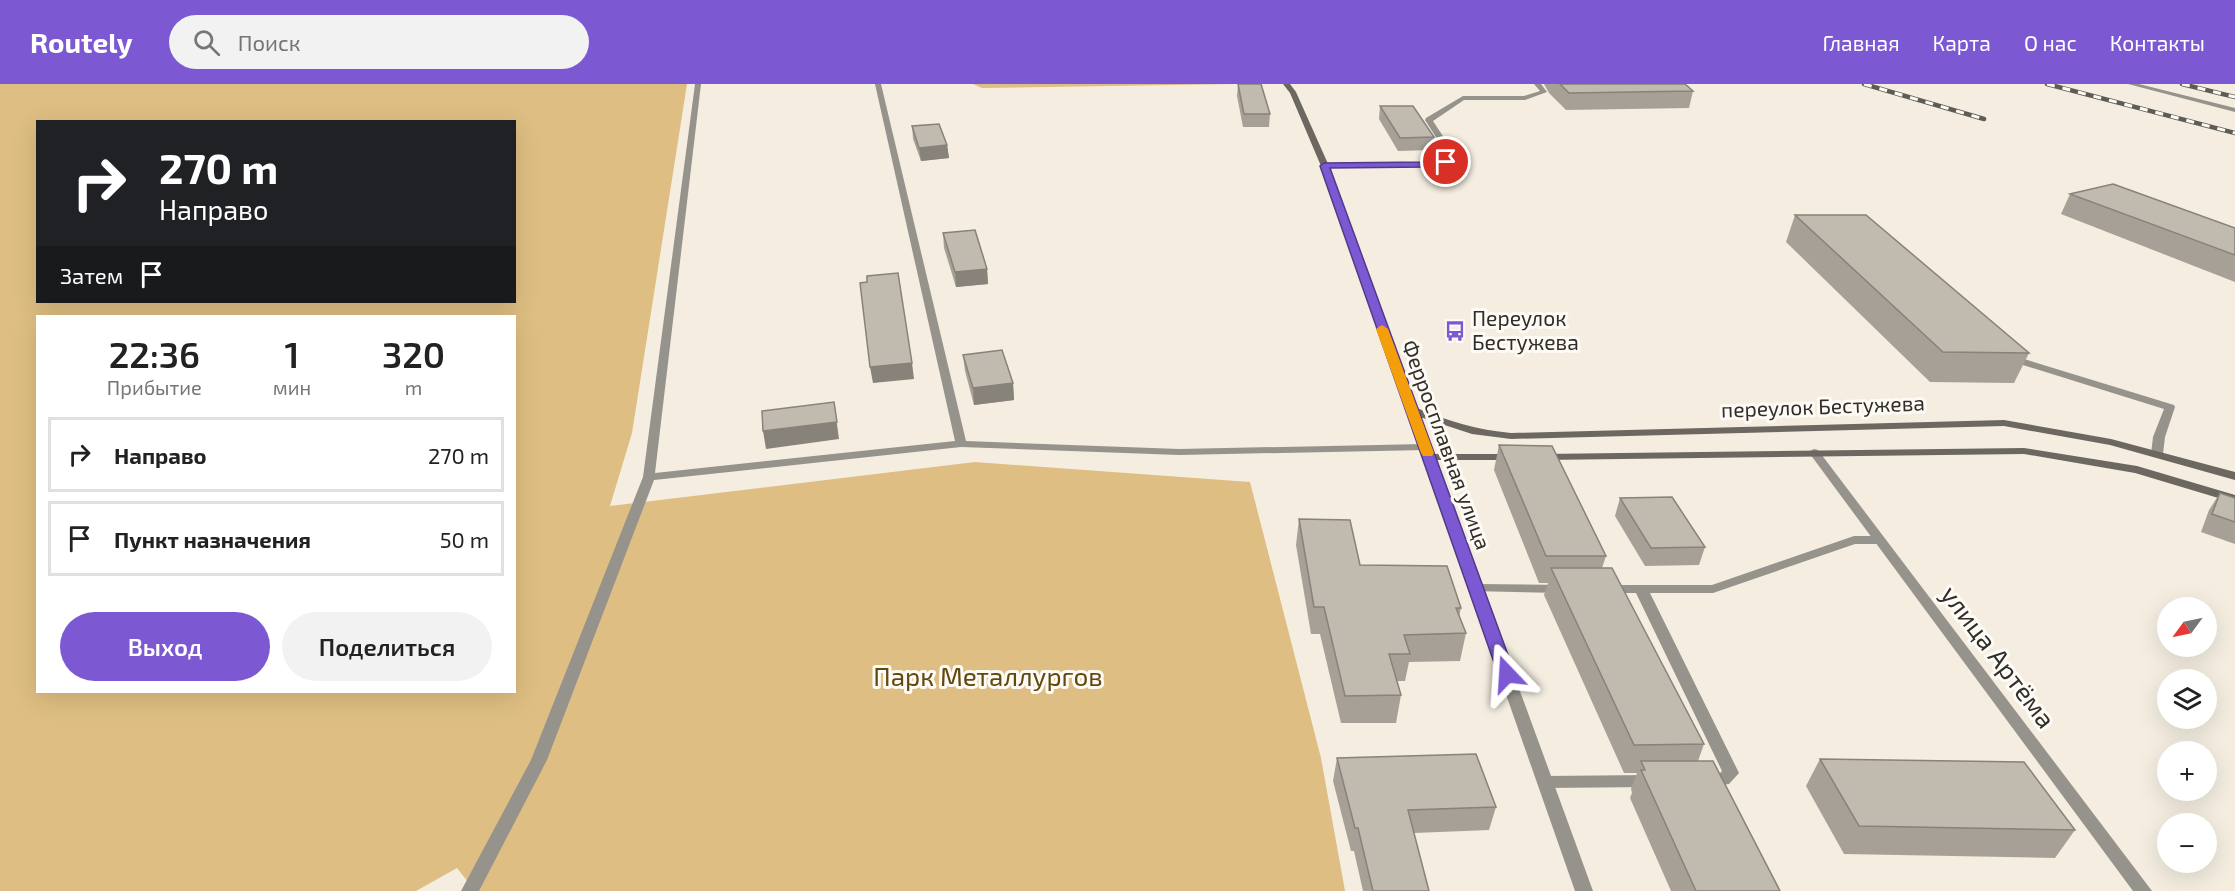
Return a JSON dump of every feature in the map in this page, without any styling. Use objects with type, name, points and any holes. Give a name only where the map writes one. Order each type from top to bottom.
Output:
[{"type":"main road","name":"Ферросплавная улица","points":[[1286,84],[1293,92],[1324,166],[1427,452]]},
{"type":"main road","name":"переулок Бестужева","points":[[1410,408],[1459,429],[1511,436],[2004,423],[2056,431],[2157,454],[2235,476]]},
{"type":"main road","name":"переулок Бестужева","points":[[1427,452],[1526,457],[2024,450],[2137,470],[2235,499]]},
{"type":"street","points":[[470,891],[539,760],[649,477],[698,84]]},
{"type":"street","points":[[878,84],[961,444]]},
{"type":"street","points":[[1324,166],[1426,165],[1446,162],[1450,153],[1429,120],[1463,98],[1525,98],[1544,92],[1537,84]]},
{"type":"street","points":[[2132,84],[2235,110]]},
{"type":"street","points":[[2004,352],[2012,360],[2170,407],[2159,437],[2157,454]]},
{"type":"street","points":[[649,477],[961,444],[1179,452],[1427,452]]},
{"type":"street","name":"Ферросплавная улица","points":[[1427,452],[1584,891]]},
{"type":"street","name":"улица Артёма","points":[[1814,452],[2143,891]]},
{"type":"street","points":[[1476,588],[1713,589],[1854,540],[1880,540]]},
{"type":"street","points":[[1641,589],[1731,773],[1723,780],[1687,781]]},
{"type":"street","points":[[1545,782],[1664,781]]},
{"type":"green space","name":"Парк Металлургов","points":[[0,84],[687,84],[632,433],[610,506],[975,462],[1250,482],[1321,758],[1345,891],[475,891],[457,868],[416,891],[0,891]]},
{"type":"green space","points":[[973,84],[1236,84],[982,88]]},
{"type":"building","points":[[1238,84],[1261,84],[1270,114],[1244,114]]},
{"type":"building","points":[[1560,84],[1685,84],[1693,91],[1569,93]]},
{"type":"building","points":[[1380,106],[1413,106],[1434,137],[1400,138]]},
{"type":"building","points":[[939,124],[947,145],[919,148],[912,126]]},
{"type":"building","points":[[2113,184],[2235,228],[2235,255],[2070,194]]},
{"type":"building","points":[[1795,215],[1866,215],[2029,353],[1943,352]]},
{"type":"building","points":[[975,230],[987,269],[955,272],[943,233]]},
{"type":"building","points":[[898,273],[912,363],[870,367],[860,283],[867,282],[867,276]]},
{"type":"building","points":[[1002,350],[1013,383],[973,388],[963,355]]},
{"type":"building","points":[[834,402],[837,422],[763,431],[762,411]]},
{"type":"building","points":[[1499,445],[1552,446],[1606,556],[1546,556]]},
{"type":"building","points":[[2220,493],[2235,498],[2235,522],[2212,514]]},
{"type":"building","points":[[1672,497],[1705,547],[1651,548],[1620,498]]},
{"type":"building","points":[[1299,519],[1350,520],[1360,565],[1447,566],[1461,608],[1456,608],[1466,633],[1404,635],[1410,654],[1389,654],[1401,695],[1345,696],[1324,607],[1314,607]]},
{"type":"building","points":[[1551,568],[1612,568],[1704,744],[1634,745]]},
{"type":"building","points":[[1476,754],[1496,807],[1408,810],[1429,891],[1373,891],[1358,828],[1355,828],[1337,758]]},
{"type":"building","points":[[1820,759],[2024,762],[2075,830],[1859,826]]},
{"type":"building","points":[[1641,761],[1713,761],[1780,891],[1696,891],[1641,770],[1645,770]]},
{"type":"railway","points":[[1864,84],[1984,119]]},
{"type":"railway","points":[[2047,84],[2235,133]]},
{"type":"railway","points":[[2182,84],[2235,97]]},
{"type":"slow traffic","points":[[1382,329],[1427,453]]},
{"type":"place","name":"Переулок Бестужева","points":[[1455,331]]},
{"type":"route","points":[[1446,162],[1426,165],[1324,166],[1507,674]]}]
